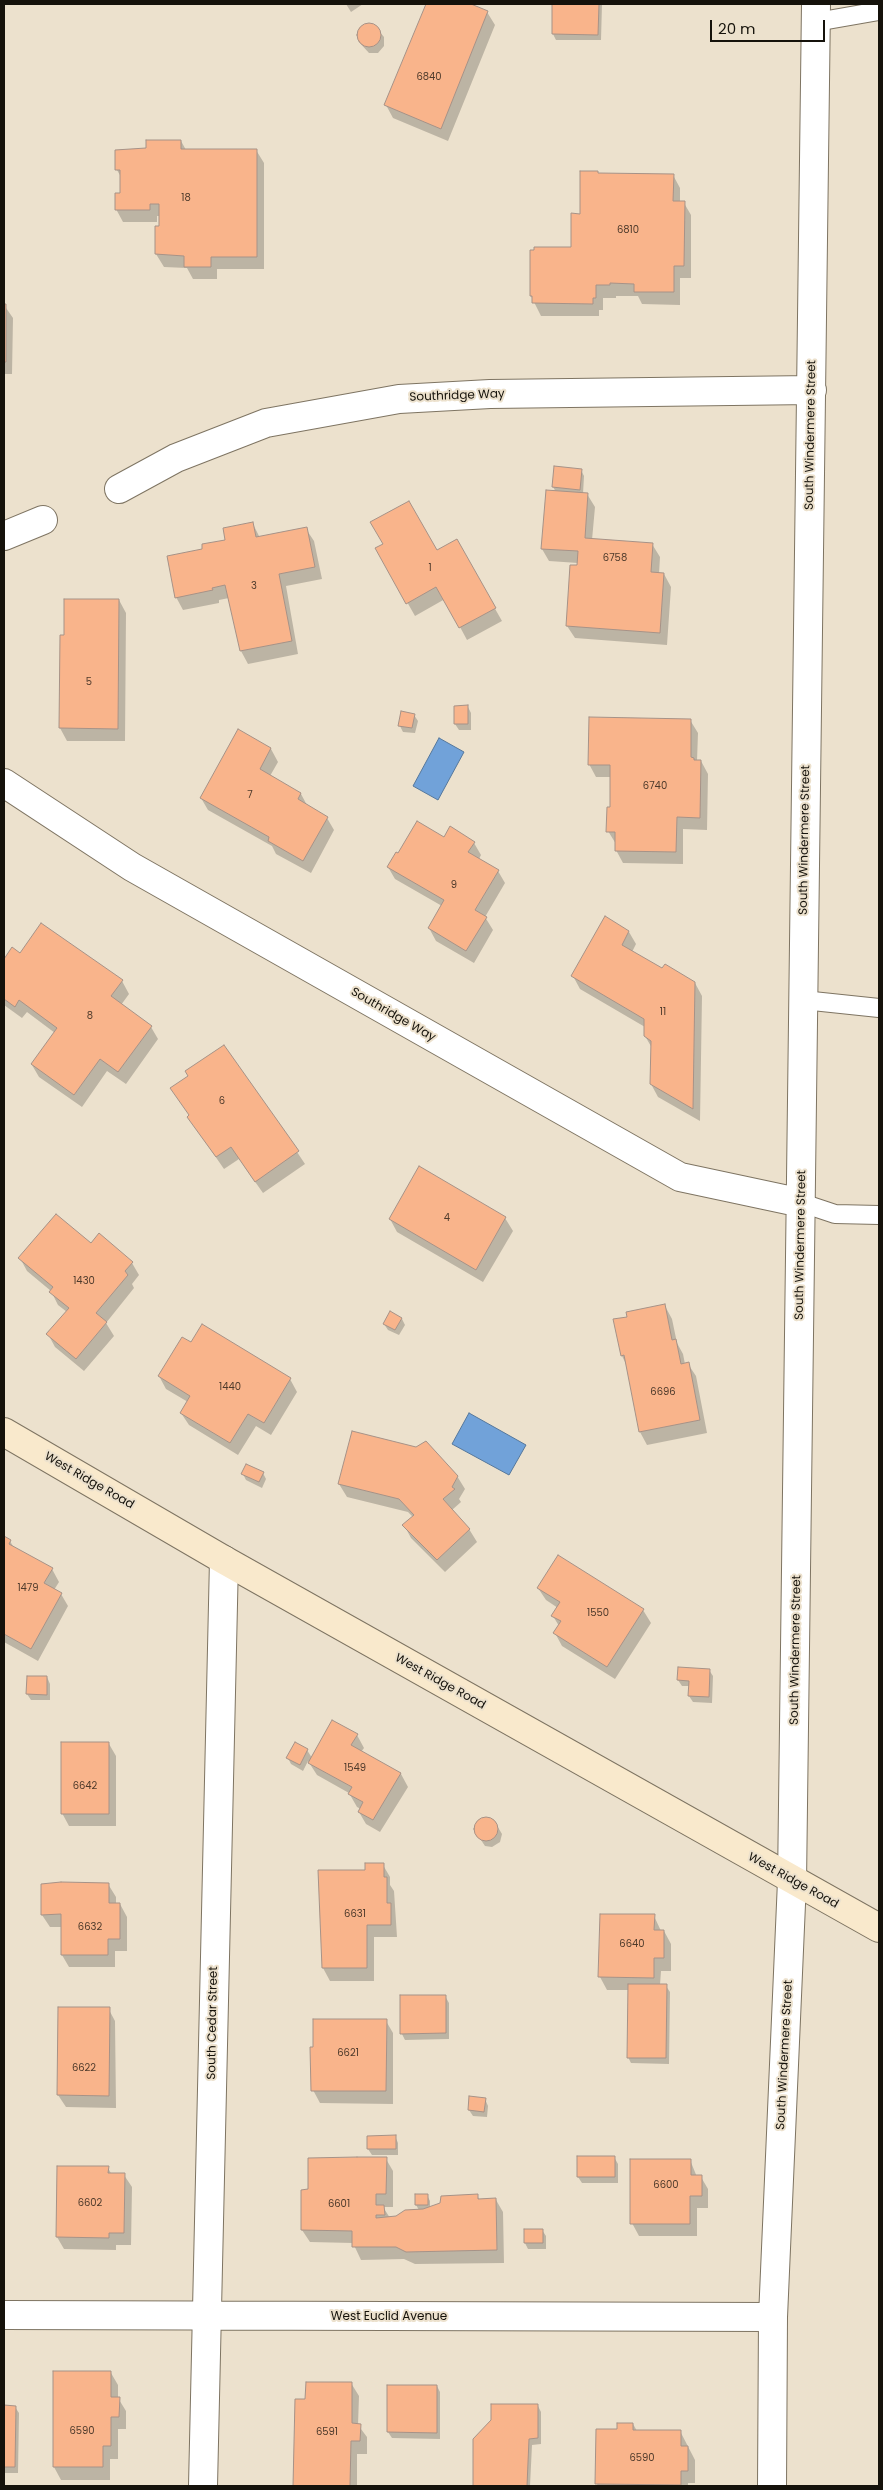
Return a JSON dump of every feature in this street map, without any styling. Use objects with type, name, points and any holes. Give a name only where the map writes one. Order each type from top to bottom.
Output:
[{"type":"street","name":"South Windermere Street","points":[[772,2486],[773,2317],[792,1880],[816,13]]},
{"type":"street","name":"Southridge Way","points":[[119,489],[176,458],[266,424],[400,399],[490,394],[812,390]]},
{"type":"street","points":[[4,536],[43,520]]},
{"type":"street","name":"Southridge Way","points":[[4,783],[132,867],[680,1177],[802,1203]]},
{"type":"street","name":"West Ridge Road","points":[[4,1432],[224,1560],[879,1928]]},
{"type":"street","name":"South Cedar Street","points":[[202,2486],[224,1560]]},
{"type":"street","name":"West Euclid Avenue","points":[[4,2316],[773,2317]]},
{"type":"lane","points":[[816,13],[879,11]]},
{"type":"lane","points":[[803,1000],[879,1008]]},
{"type":"lane","points":[[802,1203],[835,1214],[879,1214]]},
{"type":"water","points":[[439,738],[464,752],[438,800],[413,786]]},
{"type":"water","points":[[469,1413],[526,1445],[509,1475],[452,1444]]},
{"type":"building","points":[[426,4],[471,4],[488,11],[441,129],[384,105]]},
{"type":"building","points":[[552,4],[599,4],[598,35],[552,34]]},
{"type":"building","points":[[369,23],[378,26],[381,35],[378,44],[369,47],[360,44],[357,35],[360,26]]},
{"type":"building","points":[[146,140],[181,140],[181,149],[257,149],[257,257],[211,257],[211,267],[184,267],[184,256],[155,254],[155,226],[159,226],[159,204],[150,204],[150,210],[115,210],[115,193],[120,193],[120,170],[115,170],[115,150],[146,148]]},
{"type":"building","points":[[580,171],[674,174],[673,201],[685,201],[684,266],[674,266],[674,292],[634,292],[634,284],[610,283],[610,285],[596,285],[596,298],[593,298],[593,304],[532,303],[532,296],[530,296],[530,250],[534,250],[534,247],[571,247],[571,213],[580,214]]},
{"type":"building","points":[[4,304],[6,304],[6,362],[4,362]]},
{"type":"building","points":[[554,466],[582,469],[580,490],[552,487]]},
{"type":"building","points":[[546,490],[588,493],[585,538],[653,543],[651,572],[664,573],[660,633],[566,626],[570,565],[577,565],[578,551],[541,549]]},
{"type":"building","points":[[409,501],[437,550],[457,539],[496,608],[459,628],[436,587],[406,604],[375,548],[383,544],[370,522]]},
{"type":"building","points":[[253,522],[256,537],[307,527],[315,567],[279,574],[292,641],[240,651],[225,585],[212,588],[213,590],[175,598],[167,556],[202,549],[202,544],[225,540],[223,528]]},
{"type":"building","points":[[64,599],[119,599],[118,729],[59,728],[60,635],[64,635]]},
{"type":"building","points":[[468,705],[468,724],[454,724],[454,706]]},
{"type":"building","points":[[401,711],[415,714],[412,728],[398,726]]},
{"type":"building","points":[[589,717],[691,719],[691,757],[694,760],[701,760],[700,818],[677,817],[676,852],[615,851],[615,832],[606,832],[607,807],[610,807],[610,765],[588,765]]},
{"type":"building","points":[[238,729],[271,748],[260,769],[301,793],[298,799],[328,817],[303,861],[268,841],[269,837],[200,798]]},
{"type":"building","points":[[417,821],[444,837],[450,826],[475,842],[468,852],[499,870],[475,910],[487,917],[466,951],[428,928],[444,900],[387,867],[396,852],[398,853]]},
{"type":"building","points":[[605,916],[629,931],[622,945],[662,968],[665,964],[695,982],[693,1109],[650,1084],[651,1041],[644,1036],[644,1019],[571,976]]},
{"type":"building","points":[[41,923],[123,980],[111,996],[152,1026],[118,1072],[100,1059],[74,1095],[31,1064],[57,1028],[19,1000],[15,1007],[4,999],[4,959],[12,947],[20,953]]},
{"type":"building","points":[[224,1045],[299,1151],[255,1182],[231,1147],[216,1157],[187,1117],[189,1115],[170,1088],[188,1076],[185,1071]]},
{"type":"building","points":[[419,1166],[506,1217],[476,1270],[389,1219]]},
{"type":"building","points":[[56,1214],[91,1243],[99,1233],[133,1262],[125,1271],[128,1275],[96,1313],[107,1322],[76,1359],[46,1334],[69,1308],[49,1292],[53,1287],[18,1258]]},
{"type":"building","points":[[665,1304],[672,1340],[676,1339],[681,1364],[689,1362],[700,1420],[639,1432],[624,1355],[621,1356],[613,1319],[627,1317],[626,1312]]},
{"type":"building","points":[[390,1311],[402,1318],[395,1330],[383,1324]]},
{"type":"building","points":[[202,1324],[291,1378],[264,1423],[248,1414],[230,1443],[180,1413],[190,1396],[158,1376],[182,1337],[191,1342]]},
{"type":"building","points":[[352,1431],[416,1447],[426,1441],[458,1476],[452,1487],[455,1489],[443,1499],[470,1529],[437,1560],[402,1525],[414,1515],[399,1499],[338,1484]]},
{"type":"building","points":[[246,1464],[264,1472],[259,1482],[241,1474]]},
{"type":"building","points":[[4,1536],[11,1540],[9,1544],[53,1568],[44,1583],[62,1593],[31,1649],[4,1634]]},
{"type":"building","points":[[558,1555],[644,1609],[607,1667],[553,1633],[561,1621],[551,1616],[560,1602],[537,1588]]},
{"type":"building","points":[[678,1667],[710,1669],[709,1697],[688,1696],[689,1681],[677,1680]]},
{"type":"building","points":[[27,1676],[47,1676],[47,1695],[26,1694]]},
{"type":"building","points":[[332,1720],[358,1734],[351,1745],[401,1773],[373,1820],[358,1812],[363,1802],[348,1794],[352,1787],[308,1763]]},
{"type":"building","points":[[61,1742],[109,1742],[109,1814],[61,1814]]},
{"type":"building","points":[[295,1742],[308,1749],[300,1765],[286,1758]]},
{"type":"building","points":[[486,1817],[495,1820],[498,1829],[495,1838],[486,1841],[477,1838],[474,1829],[477,1820]]},
{"type":"building","points":[[365,1863],[384,1863],[384,1877],[387,1877],[387,1903],[391,1903],[391,1925],[367,1925],[367,1968],[322,1968],[318,1870],[365,1870]]},
{"type":"building","points":[[61,1882],[109,1883],[109,1903],[120,1903],[120,1939],[108,1939],[108,1955],[61,1955],[61,1914],[41,1915],[41,1884]]},
{"type":"building","points":[[600,1914],[655,1914],[654,1930],[664,1930],[664,1958],[654,1958],[654,1978],[598,1977]]},
{"type":"building","points":[[628,1984],[667,1984],[666,2058],[627,2058]]},
{"type":"building","points":[[400,1995],[446,1995],[446,2033],[400,2034]]},
{"type":"building","points":[[58,2007],[110,2007],[109,2096],[57,2095]]},
{"type":"building","points":[[313,2019],[387,2019],[386,2091],[311,2091],[310,2047],[313,2047]]},
{"type":"building","points":[[469,2096],[486,2098],[484,2112],[468,2110]]},
{"type":"building","points":[[396,2135],[396,2149],[367,2149],[367,2136]]},
{"type":"building","points":[[577,2156],[615,2156],[615,2177],[577,2177]]},
{"type":"building","points":[[387,2157],[386,2194],[376,2194],[376,2205],[384,2205],[385,2215],[376,2215],[376,2218],[396,2216],[405,2210],[423,2209],[440,2203],[441,2196],[478,2194],[478,2199],[496,2198],[497,2250],[406,2252],[396,2247],[352,2247],[352,2231],[301,2230],[301,2190],[308,2189],[308,2158]]},
{"type":"building","points":[[630,2159],[691,2159],[691,2175],[702,2175],[702,2196],[690,2196],[690,2224],[630,2224]]},
{"type":"building","points":[[57,2166],[109,2166],[108,2173],[125,2173],[124,2233],[109,2233],[109,2238],[56,2237]]},
{"type":"building","points":[[415,2194],[428,2194],[428,2205],[415,2205]]},
{"type":"building","points":[[524,2229],[543,2229],[543,2243],[524,2243]]},
{"type":"building","points":[[53,2371],[111,2371],[111,2397],[120,2397],[119,2417],[111,2417],[111,2446],[103,2446],[103,2467],[53,2467]]},
{"type":"building","points":[[306,2382],[352,2382],[352,2423],[361,2424],[360,2441],[351,2441],[350,2486],[293,2486],[295,2399],[305,2399]]},
{"type":"building","points":[[387,2385],[437,2385],[437,2433],[387,2432]]},
{"type":"building","points":[[491,2404],[538,2404],[538,2438],[529,2439],[527,2486],[473,2486],[473,2439],[491,2420]]},
{"type":"building","points":[[4,2405],[16,2406],[15,2467],[4,2467]]},
{"type":"building","points":[[617,2423],[633,2423],[633,2430],[681,2430],[681,2446],[688,2446],[688,2471],[681,2471],[681,2485],[595,2484],[596,2429],[617,2429]]}]
